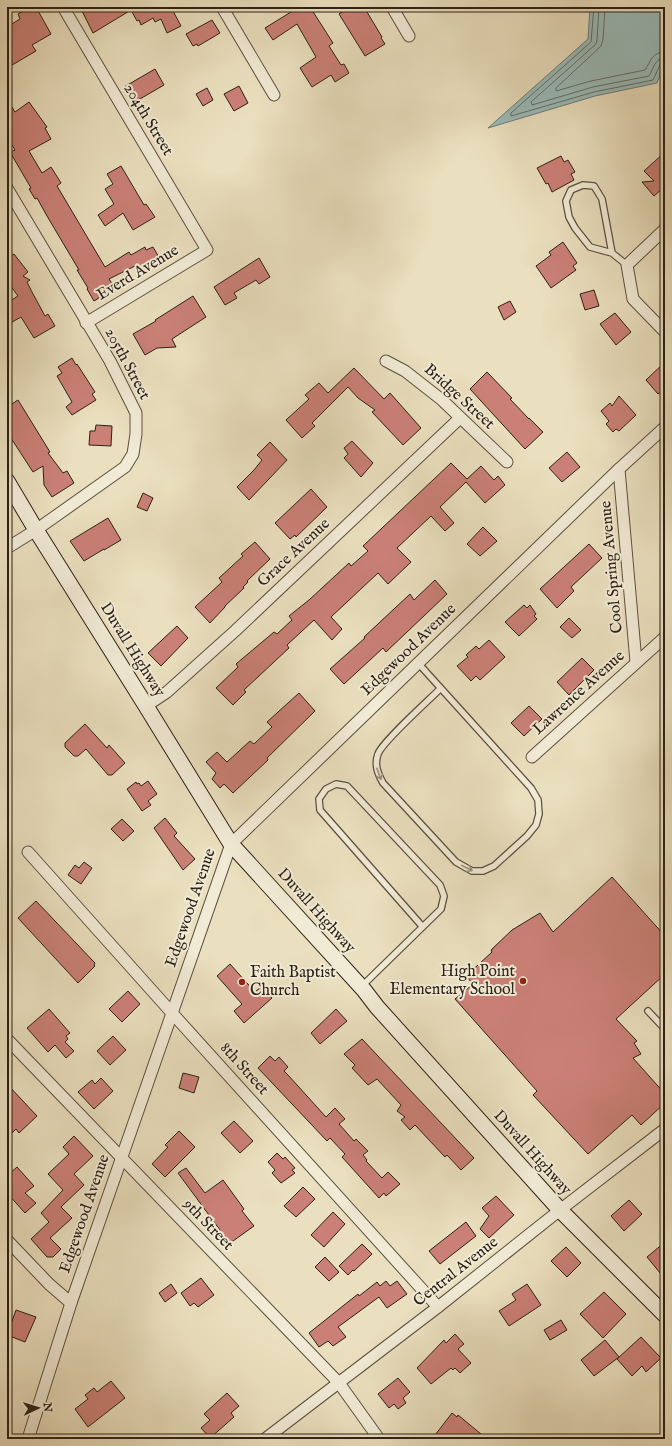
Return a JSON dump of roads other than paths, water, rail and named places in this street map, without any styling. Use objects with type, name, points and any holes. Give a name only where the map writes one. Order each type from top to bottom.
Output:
[{"type":"street","name":"204th Street","points":[[63,7],[206,250]]},
{"type":"street","points":[[222,7],[274,95]]},
{"type":"street","points":[[392,7],[409,36]]},
{"type":"street","name":"205th Street","points":[[7,188],[110,361],[136,413],[136,434],[133,454],[125,467],[36,530],[7,548]]},
{"type":"street","points":[[665,229],[627,265],[633,298],[665,332]]},
{"type":"street","name":"Everd Avenue","points":[[86,323],[206,250]]},
{"type":"street","name":"Bridge Street","points":[[386,361],[432,391],[507,462]]},
{"type":"street","name":"Grace Avenue","points":[[146,706],[167,692],[230,636],[460,418]]},
{"type":"street","name":"Edgewood Avenue","points":[[28,1439],[71,1303],[120,1158],[231,844],[619,469],[665,427]]},
{"type":"street","name":"Cool Spring Avenue","points":[[619,469],[636,662]]},
{"type":"street","name":"Duvall Highway","points":[[7,481],[231,844],[560,1210],[665,1315]]},
{"type":"street","name":"Lawrence Avenue","points":[[532,757],[665,637]]},
{"type":"street","name":"8th Street","points":[[28,852],[438,1307]]},
{"type":"street","name":"9th Street","points":[[7,1039],[120,1158],[339,1383],[379,1439]]},
{"type":"street","name":"Central Avenue","points":[[266,1439],[438,1307],[665,1129]]},
{"type":"street","points":[[7,1240],[49,1284],[71,1303]]},
{"type":"lane","points":[[612,254],[602,199],[594,186],[583,185],[571,190],[566,201],[568,217],[575,228],[590,247],[612,254],[627,265]]},
{"type":"lane","points":[[418,663],[531,788],[538,800],[539,814],[536,825],[527,836],[494,866],[483,871],[472,871],[456,862],[383,783],[377,772],[376,760],[378,752],[440,689]]},
{"type":"lane","points":[[361,987],[441,909],[444,896],[440,885],[347,786],[336,784],[326,789],[320,799],[320,810],[422,926]]},
{"type":"lane","points":[[648,1011],[665,1029]]},
{"type":"water","points":[[590,7],[665,7],[665,62],[657,83],[595,96],[488,128],[588,39]]},
{"type":"place","name":"High Point Elementary School","points":[[523,981]]},
{"type":"place","name":"Faith Baptist Church","points":[[242,982]]}]
